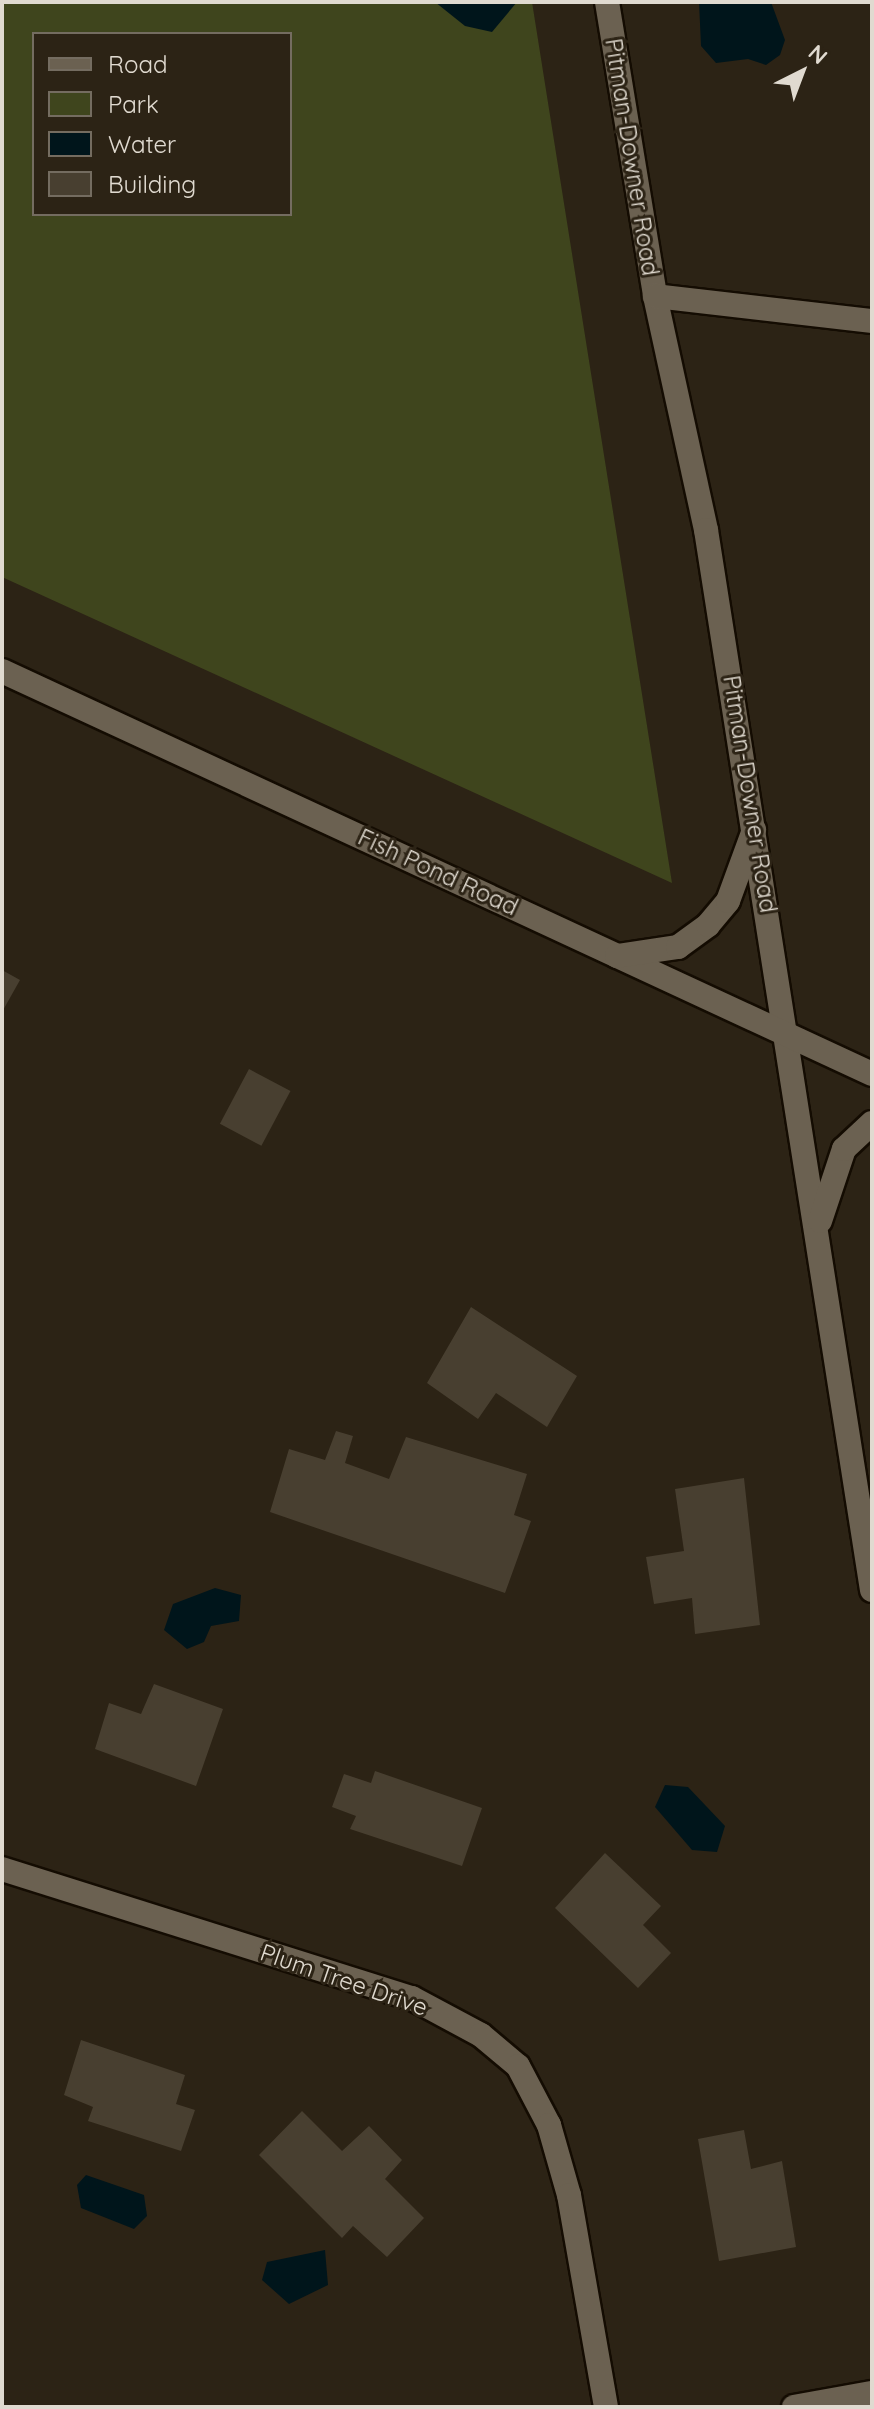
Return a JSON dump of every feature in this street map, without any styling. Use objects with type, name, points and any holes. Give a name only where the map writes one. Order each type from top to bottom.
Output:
[{"type":"street","name":"Pitman-Downer Road","points":[[607,2],[655,296],[706,530],[789,1037],[872,1590]]},
{"type":"street","points":[[655,296],[872,321]]},
{"type":"street","name":"Fish Pond Road","points":[[2,671],[872,1074]]},
{"type":"street","points":[[617,956],[678,947],[708,925],[728,901],[755,828]]},
{"type":"street","points":[[818,1227],[844,1149],[872,1123]]},
{"type":"street","name":"Plum Tree Drive","points":[[2,1869],[412,1998],[481,2035],[518,2066],[549,2125],[569,2195],[606,2407]]},
{"type":"street","points":[[794,2407],[872,2393]]},
{"type":"green space","points":[[2,2],[532,2],[672,883],[2,577]]},
{"type":"water","points":[[435,2],[517,2],[492,32],[465,26]]},
{"type":"water","points":[[699,2],[771,2],[785,40],[780,55],[766,65],[748,59],[716,63],[701,46]]},
{"type":"water","points":[[215,1588],[241,1595],[239,1621],[211,1626],[204,1642],[187,1649],[164,1630],[173,1604]]},
{"type":"water","points":[[665,1785],[688,1787],[725,1826],[717,1852],[692,1850],[655,1807]]},
{"type":"water","points":[[86,2175],[144,2195],[147,2216],[134,2229],[81,2208],[77,2185]]},
{"type":"water","points":[[325,2250],[328,2285],[289,2304],[262,2280],[267,2262]]},
{"type":"building","points":[[2,970],[20,980],[2,1012]]},
{"type":"building","points":[[249,1069],[290,1091],[261,1146],[220,1124]]},
{"type":"building","points":[[471,1307],[577,1376],[547,1427],[496,1393],[478,1419],[427,1383]]},
{"type":"building","points":[[336,1431],[353,1436],[345,1463],[389,1479],[406,1437],[527,1474],[514,1515],[531,1521],[505,1593],[270,1512],[289,1449],[325,1460]]},
{"type":"building","points":[[744,1478],[760,1625],[695,1634],[692,1598],[654,1604],[646,1557],[684,1551],[675,1489]]},
{"type":"building","points":[[154,1684],[223,1709],[196,1786],[95,1749],[109,1703],[141,1714]]},
{"type":"building","points":[[375,1771],[482,1808],[462,1866],[350,1829],[356,1816],[332,1807],[344,1774],[371,1783]]},
{"type":"building","points":[[605,1853],[661,1906],[643,1925],[671,1953],[638,1988],[555,1908]]},
{"type":"building","points":[[81,2040],[185,2075],[176,2104],[195,2110],[181,2151],[88,2121],[93,2107],[64,2095]]},
{"type":"building","points":[[302,2111],[342,2151],[369,2126],[402,2160],[385,2179],[424,2218],[387,2257],[353,2226],[342,2238],[259,2155]]},
{"type":"building","points":[[744,2130],[751,2169],[782,2161],[796,2247],[719,2261],[698,2139]]}]
